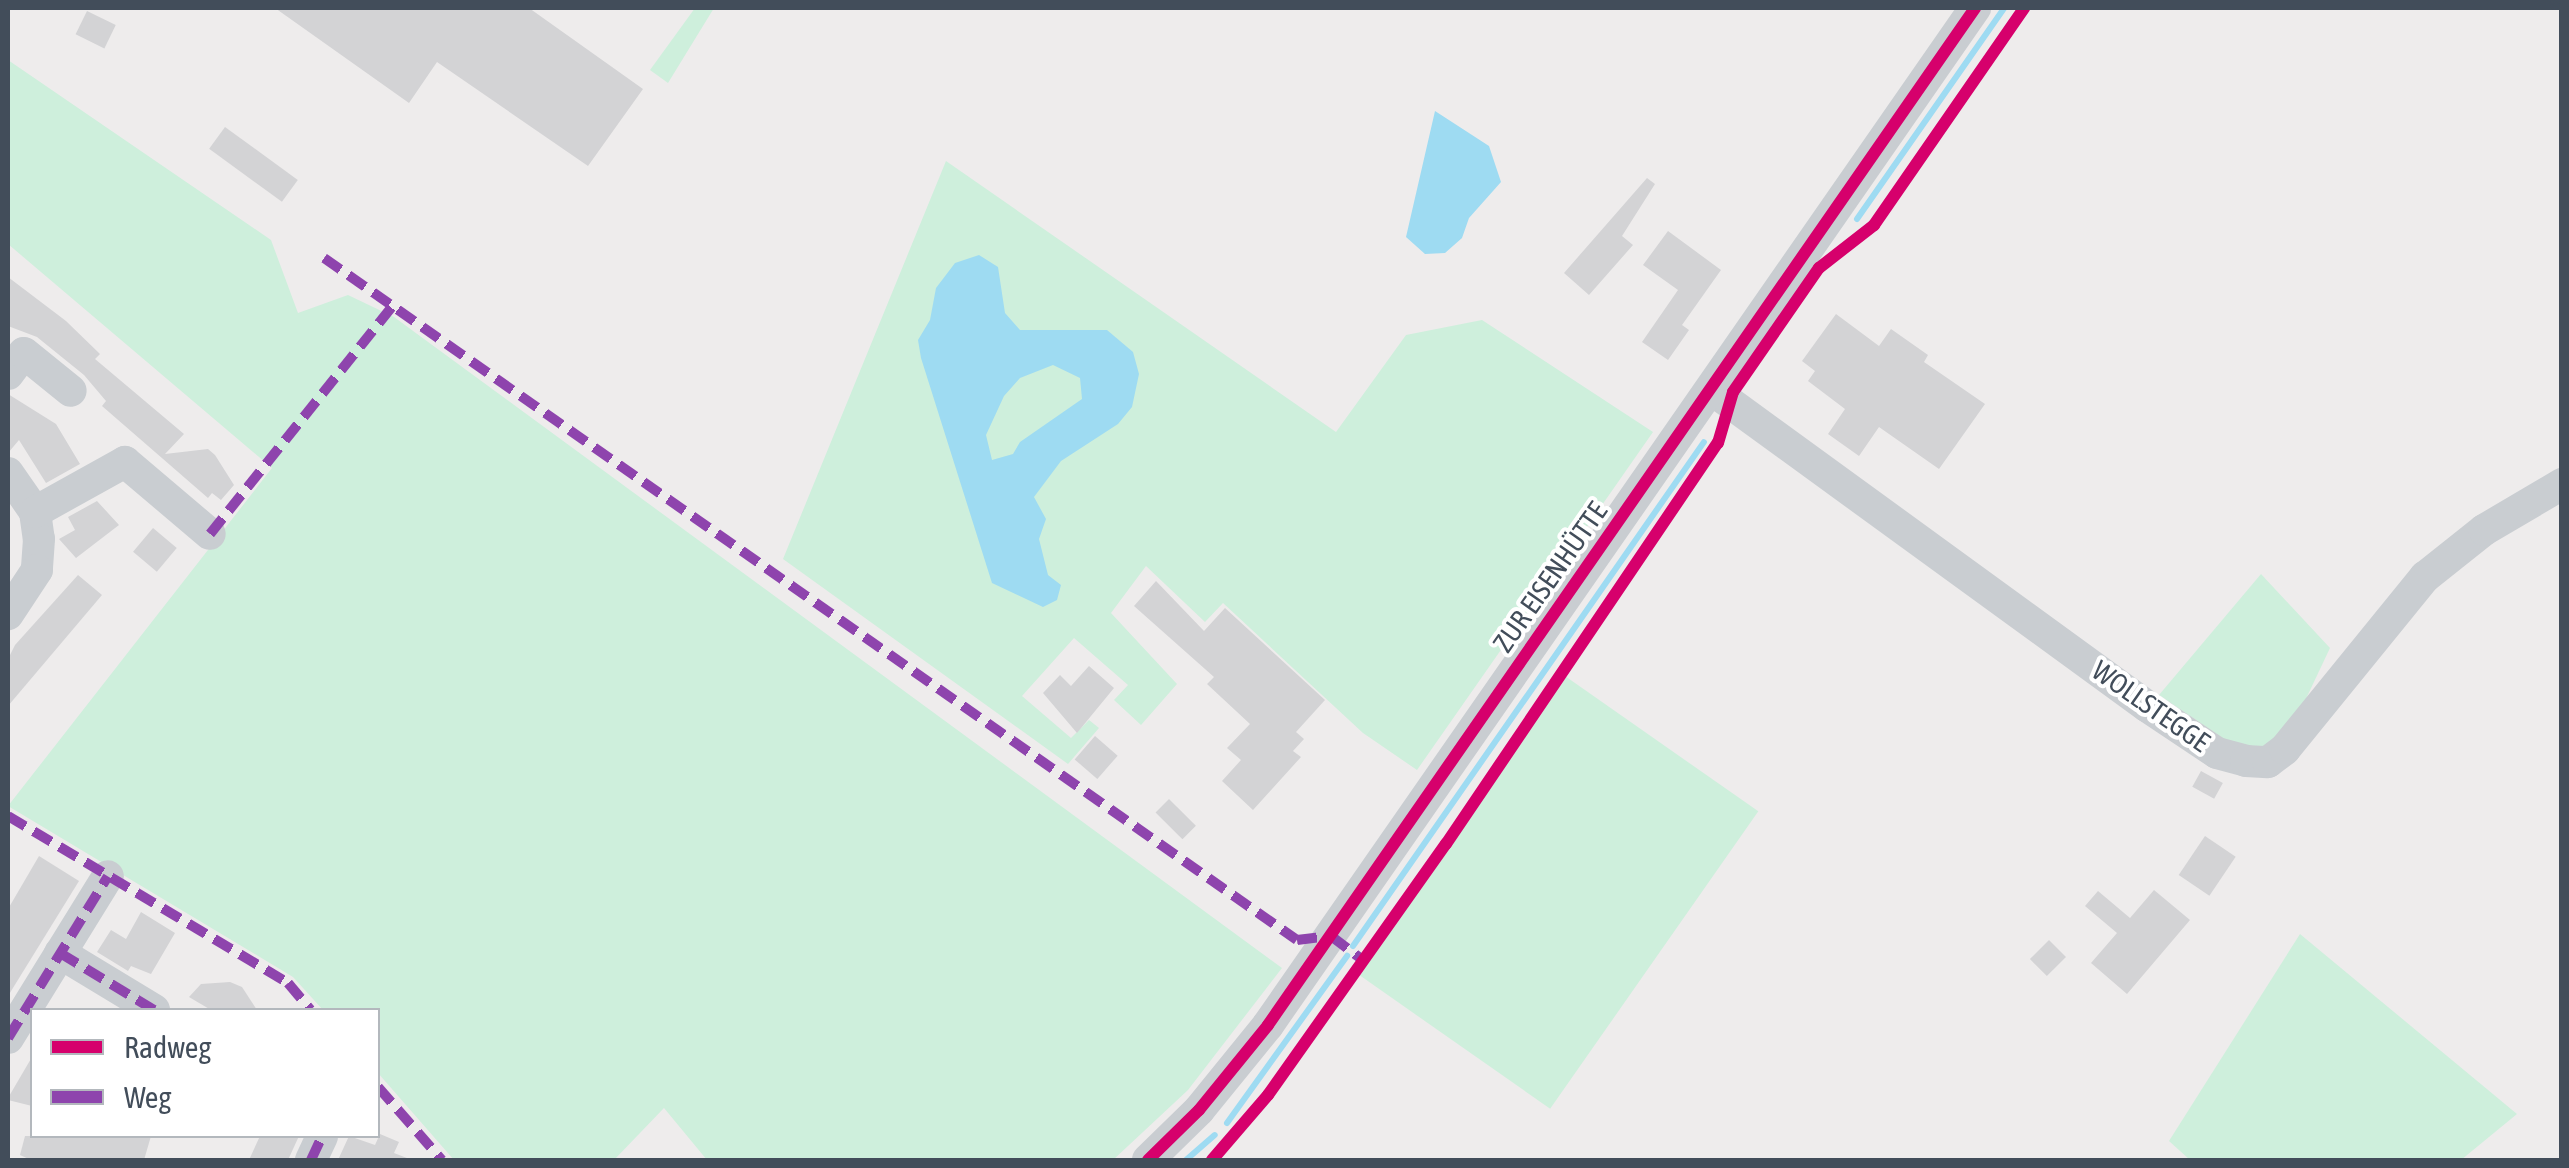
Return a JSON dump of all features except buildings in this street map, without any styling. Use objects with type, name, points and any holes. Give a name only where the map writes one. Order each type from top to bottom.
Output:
[{"type":"street","name":"ZUR EISENHÜTTE","points":[[1148,1160],[1258,1040],[1975,8]]},
{"type":"street","points":[[13,356],[71,391]]},
{"type":"street","name":"WOLLSTEGGE","points":[[1710,389],[2148,707],[2217,752],[2246,761],[2268,762],[2285,749],[2424,577],[2484,530],[2562,484]]},
{"type":"street","points":[[35,512],[125,462],[210,534]]},
{"type":"street","points":[[8,473],[35,512],[37,570],[8,614]]},
{"type":"street","points":[[8,1038],[108,876]]},
{"type":"street","points":[[60,953],[151,1008]]},
{"type":"green space","points":[[695,8],[714,8],[668,83],[650,70]]},
{"type":"green space","points":[[8,60],[271,240],[298,313],[348,295],[394,317],[1282,968],[1188,1090],[1113,1160],[707,1160],[664,1108],[614,1160],[454,1160],[380,1075],[380,1008],[321,1008],[293,977],[8,806],[272,468],[8,244]]},
{"type":"green space","points":[[946,161],[1336,432],[1406,335],[1482,320],[1653,432],[1417,770],[1363,733],[1223,603],[1205,622],[1146,566],[1111,613],[1177,684],[1141,725],[1114,700],[1128,685],[1074,638],[1022,696],[1071,738],[1089,720],[1099,728],[1068,764],[783,559]]},
{"type":"green space","points":[[2261,574],[2330,648],[2295,722],[2268,745],[2252,748],[2233,745],[2159,695]]},
{"type":"green space","points":[[1565,676],[1758,811],[1550,1109],[1357,973]]},
{"type":"green space","points":[[2300,934],[2517,1114],[2461,1160],[2190,1160],[2169,1141]]},
{"type":"water","points":[[1435,111],[1489,146],[1501,182],[1469,218],[1462,238],[1445,253],[1425,254],[1406,237]]},
{"type":"water","points":[[979,255],[998,267],[1005,313],[1020,330],[1107,330],[1133,352],[1139,374],[1132,407],[1118,424],[1061,461],[1034,497],[1046,519],[1039,539],[1048,575],[1061,585],[1057,600],[1043,607],[992,583],[921,358],[918,340],[930,320],[936,288],[955,263]],"holes":[[[1053,365],[1080,378],[1082,399],[1020,442],[1013,454],[992,460],[986,435],[1004,396],[1020,378]]]},
{"type":"waterway","points":[[1857,219],[2004,8]]},
{"type":"waterway","points":[[1353,946],[1704,442]]},
{"type":"waterway","points":[[1227,1123],[1347,956]]},
{"type":"waterway","points":[[1186,1160],[1215,1135]]},
{"type":"marked path","points":[[324,258],[1297,940],[1331,936],[1364,961]]},
{"type":"marked path","points":[[210,534],[395,303]]},
{"type":"marked path","points":[[8,816],[288,983],[309,1008]]},
{"type":"marked path","points":[[8,1038],[108,876]]},
{"type":"marked path","points":[[60,953],[151,1008]]},
{"type":"marked path","points":[[380,1089],[442,1160]]},
{"type":"marked path","points":[[311,1160],[321,1138]]},
{"type":"cycle path","points":[[1148,1160],[1199,1110],[1268,1025],[1975,8]]},
{"type":"cycle path","points":[[1212,1160],[1268,1095],[1446,844],[1718,443],[1733,392],[1819,268],[1874,225],[2024,8]]}]
